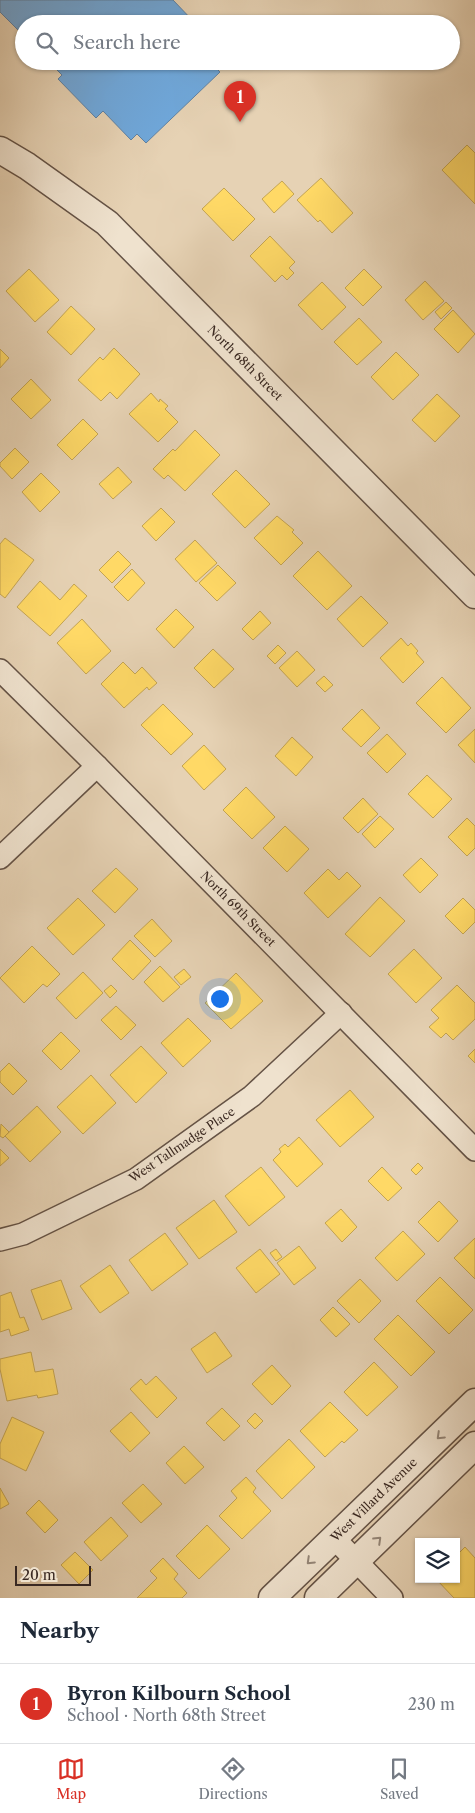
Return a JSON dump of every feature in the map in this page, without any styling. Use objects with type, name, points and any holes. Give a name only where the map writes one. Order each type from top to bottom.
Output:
[{"type":"street","name":"North 68th Street","points":[[0,150],[27,166],[107,224],[475,595]]},
{"type":"street","name":"North 69th Street","points":[[0,670],[475,1150]]},
{"type":"street","points":[[0,858],[97,766]]},
{"type":"street","name":"West Tallmadge Place","points":[[0,1240],[23,1234],[136,1179],[252,1096],[341,1013]]},
{"type":"street","name":"West Villard Avenue","points":[[272,1598],[475,1402]]},
{"type":"street","points":[[318,1598],[475,1445]]},
{"type":"street","points":[[334,1538],[392,1598]]},
{"type":"building: Homes","points":[[467,145],[475,153],[475,204],[442,170]]},
{"type":"building: Homes","points":[[321,178],[353,213],[332,233],[320,220],[318,222],[297,200]]},
{"type":"building: Homes","points":[[282,181],[294,194],[274,213],[262,199]]},
{"type":"building: Homes","points":[[224,188],[255,219],[233,241],[202,209]]},
{"type":"building: Homes","points":[[270,236],[295,262],[289,268],[294,273],[287,280],[282,275],[275,282],[250,256]]},
{"type":"building: Homes","points":[[29,269],[59,300],[35,322],[6,291]]},
{"type":"building: Homes","points":[[364,269],[382,287],[363,306],[345,288]]},
{"type":"building: Homes","points":[[425,281],[444,301],[423,320],[405,300]]},
{"type":"building: Homes","points":[[322,282],[346,307],[322,330],[298,305]]},
{"type":"building: Homes","points":[[446,302],[452,308],[441,319],[435,312]]},
{"type":"building: Homes","points":[[71,306],[95,329],[71,355],[47,332]]},
{"type":"building: Homes","points":[[453,310],[475,334],[458,353],[434,329]]},
{"type":"building: Homes","points":[[359,318],[382,342],[357,365],[334,342]]},
{"type":"building: Homes","points":[[114,348],[140,374],[117,399],[110,392],[101,401],[78,380],[100,357],[103,360]]},
{"type":"building: Homes","points":[[0,349],[9,358],[0,368]]},
{"type":"building: Homes","points":[[396,352],[419,375],[393,400],[371,377]]},
{"type":"building: Homes","points":[[31,379],[51,400],[31,419],[11,399]]},
{"type":"building: Homes","points":[[151,393],[159,402],[160,399],[168,406],[165,409],[178,422],[158,442],[129,414]]},
{"type":"building: Homes","points":[[437,394],[460,416],[435,442],[412,420]]},
{"type":"building: Homes","points":[[83,419],[98,434],[72,460],[57,445]]},
{"type":"building: Homes","points":[[195,430],[220,455],[185,491],[168,475],[164,479],[153,469],[173,449],[175,451]]},
{"type":"building: Homes","points":[[15,448],[29,462],[12,479],[0,466],[0,463]]},
{"type":"building: Homes","points":[[118,467],[132,482],[113,499],[99,484]]},
{"type":"building: Homes","points":[[236,470],[270,504],[245,528],[212,494]]},
{"type":"building: Homes","points":[[41,473],[60,492],[40,512],[22,492]]},
{"type":"building: Homes","points":[[161,508],[175,522],[156,541],[142,526]]},
{"type":"building: Homes","points":[[277,516],[294,530],[292,532],[303,543],[281,565],[254,538]]},
{"type":"building: Homes","points":[[5,538],[34,560],[5,598],[0,594],[0,544]]},
{"type":"building: Homes","points":[[195,540],[217,563],[196,582],[175,559]]},
{"type":"building: Homes","points":[[118,551],[131,564],[112,583],[99,570]]},
{"type":"building: Homes","points":[[318,551],[352,586],[327,610],[293,576]]},
{"type":"building: Homes","points":[[218,565],[236,583],[217,601],[199,583]]},
{"type":"building: Homes","points":[[132,569],[145,583],[128,601],[114,587]]},
{"type":"building: Homes","points":[[40,581],[60,600],[74,584],[87,596],[50,636],[17,607]]},
{"type":"building: Homes","points":[[361,596],[388,623],[363,647],[337,619]]},
{"type":"building: Homes","points":[[176,609],[194,627],[174,648],[156,629]]},
{"type":"building: Homes","points":[[260,611],[271,623],[253,640],[242,629]]},
{"type":"building: Homes","points":[[82,619],[111,651],[86,674],[57,643]]},
{"type":"building: Homes","points":[[401,638],[408,646],[411,643],[418,651],[416,653],[424,662],[403,683],[380,658]]},
{"type":"building: Homes","points":[[278,645],[286,653],[275,664],[267,656]]},
{"type":"building: Homes","points":[[213,649],[234,669],[214,688],[194,668]]},
{"type":"building: Homes","points":[[297,651],[315,670],[297,687],[279,668]]},
{"type":"building: Homes","points":[[123,662],[135,674],[142,667],[157,683],[149,690],[147,687],[124,708],[101,684]]},
{"type":"building: Homes","points":[[324,676],[333,685],[325,692],[316,683]]},
{"type":"building: Homes","points":[[442,677],[471,708],[446,733],[416,703]]},
{"type":"building: Homes","points":[[163,704],[193,734],[171,755],[141,725]]},
{"type":"building: Homes","points":[[362,709],[380,728],[361,747],[342,729]]},
{"type":"building: Homes","points":[[475,729],[475,763],[458,745]]},
{"type":"building: Homes","points":[[387,734],[406,754],[387,773],[367,753]]},
{"type":"building: Homes","points":[[292,737],[313,757],[296,776],[275,756]]},
{"type":"building: Homes","points":[[204,745],[226,769],[204,790],[182,766]]},
{"type":"building: Homes","points":[[427,775],[452,799],[433,818],[408,794]]},
{"type":"building: Homes","points":[[246,787],[275,817],[252,839],[223,810]]},
{"type":"building: Homes","points":[[363,798],[378,814],[358,833],[343,818]]},
{"type":"building: Homes","points":[[380,816],[394,829],[375,848],[362,834]]},
{"type":"building: Homes","points":[[467,818],[475,826],[475,848],[467,856],[448,837]]},
{"type":"building: Homes","points":[[285,826],[309,849],[287,872],[263,848]]},
{"type":"building: Homes","points":[[421,858],[438,875],[420,893],[403,875]]},
{"type":"building: Homes","points":[[116,868],[138,889],[115,913],[92,891]]},
{"type":"building: Homes","points":[[328,869],[339,880],[347,872],[361,886],[328,918],[304,893]]},
{"type":"building: Homes","points":[[380,897],[405,921],[370,957],[345,934]]},
{"type":"building: Homes","points":[[78,898],[105,925],[73,955],[47,928]]},
{"type":"building: Homes","points":[[463,898],[475,910],[475,922],[463,934],[445,916]]},
{"type":"building: Homes","points":[[152,919],[172,941],[155,957],[134,936]]},
{"type":"building: Homes","points":[[130,940],[151,961],[133,980],[112,959]]},
{"type":"building: Homes","points":[[32,946],[60,974],[47,987],[43,984],[24,1003],[0,978]]},
{"type":"building: Homes","points":[[414,949],[442,978],[416,1003],[388,974]]},
{"type":"building: Homes","points":[[160,966],[180,987],[163,1002],[144,982]]},
{"type":"building: Homes","points":[[184,969],[191,977],[181,985],[174,977]]},
{"type":"building: Homes","points":[[83,972],[103,993],[76,1019],[56,998]]},
{"type":"building: Homes","points":[[236,973],[263,1001],[231,1029],[205,1003]]},
{"type":"building: Homes","points":[[111,985],[117,991],[110,998],[104,991]]},
{"type":"building: Homes","points":[[457,985],[475,1003],[475,1019],[453,1040],[446,1033],[441,1038],[429,1027],[439,1018],[431,1010]]},
{"type":"building: Homes","points":[[116,1006],[136,1025],[121,1040],[101,1020]]},
{"type":"building: Homes","points":[[188,1018],[211,1041],[183,1067],[161,1043]]},
{"type":"building: Homes","points":[[61,1032],[80,1051],[61,1070],[42,1051]]},
{"type":"building: Homes","points":[[141,1046],[167,1073],[136,1103],[110,1075]]},
{"type":"building: Homes","points":[[475,1049],[475,1063],[468,1056]]},
{"type":"building: Homes","points":[[9,1063],[27,1081],[13,1095],[0,1082],[0,1072]]},
{"type":"building: Homes","points":[[91,1075],[116,1103],[83,1134],[57,1107]]},
{"type":"building: Homes","points":[[350,1090],[374,1117],[340,1147],[316,1120]]},
{"type":"building: Homes","points":[[37,1106],[61,1132],[30,1162],[5,1136]]},
{"type":"building: Homes","points":[[1,1124],[9,1132],[3,1138],[0,1136]]},
{"type":"building: Homes","points":[[299,1137],[323,1164],[297,1187],[273,1160],[281,1152],[279,1149],[285,1144],[288,1147]]},
{"type":"building: Homes","points":[[0,1149],[9,1158],[0,1166]]},
{"type":"building: Homes","points":[[418,1163],[423,1168],[416,1175],[411,1170]]},
{"type":"building: Homes","points":[[261,1167],[285,1197],[249,1226],[225,1196]]},
{"type":"building: Homes","points":[[382,1167],[402,1188],[388,1201],[368,1181]]},
{"type":"building: Homes","points":[[214,1200],[237,1232],[199,1259],[176,1228]]},
{"type":"building: Homes","points":[[439,1201],[458,1221],[438,1242],[418,1222]]},
{"type":"building: Homes","points":[[341,1209],[357,1227],[342,1242],[325,1223]]},
{"type":"building: Homes","points":[[403,1231],[425,1254],[397,1281],[375,1258]]},
{"type":"building: Homes","points":[[165,1233],[188,1264],[152,1291],[129,1260]]},
{"type":"building: Homes","points":[[475,1238],[475,1279],[454,1258]]},
{"type":"building: Homes","points":[[299,1246],[316,1268],[294,1285],[277,1263]]},
{"type":"building: Homes","points":[[260,1249],[280,1274],[256,1293],[236,1268]]},
{"type":"building: Homes","points":[[276,1249],[282,1257],[276,1261],[270,1253]]},
{"type":"building: Homes","points":[[110,1265],[129,1293],[100,1313],[80,1286]]},
{"type":"building: Homes","points":[[440,1277],[473,1310],[449,1334],[416,1301]]},
{"type":"building: Homes","points":[[360,1279],[381,1301],[359,1323],[337,1301]]},
{"type":"building: Homes","points":[[61,1280],[72,1309],[42,1320],[31,1290]]},
{"type":"building: Homes","points":[[11,1292],[20,1318],[24,1317],[29,1330],[11,1336],[9,1329],[0,1332],[0,1296]]},
{"type":"building: Homes","points":[[333,1307],[350,1324],[336,1337],[320,1320]]},
{"type":"building: Homes","points":[[398,1315],[435,1352],[411,1376],[374,1339]]},
{"type":"building: Homes","points":[[215,1332],[232,1356],[207,1373],[191,1349]]},
{"type":"building: Homes","points":[[31,1352],[35,1372],[53,1369],[58,1394],[38,1398],[37,1395],[7,1401],[0,1369],[0,1359]]},
{"type":"building: Homes","points":[[374,1362],[398,1387],[367,1416],[344,1392]]},
{"type":"building: Homes","points":[[272,1365],[291,1386],[272,1405],[252,1384]]},
{"type":"building: Homes","points":[[156,1376],[177,1398],[157,1418],[130,1389],[141,1379],[146,1385]]},
{"type":"building: Homes","points":[[330,1402],[358,1430],[344,1443],[342,1441],[325,1457],[300,1431]]},
{"type":"building: Homes","points":[[222,1408],[240,1426],[224,1441],[206,1423]]},
{"type":"building: Homes","points":[[131,1412],[150,1433],[130,1452],[110,1431]]},
{"type":"building: Homes","points":[[255,1413],[263,1421],[255,1429],[247,1421]]},
{"type":"building: Homes","points":[[12,1417],[44,1432],[26,1471],[0,1458],[0,1444]]},
{"type":"building: Homes","points":[[289,1439],[315,1467],[282,1499],[256,1471]]},
{"type":"building: Homes","points":[[184,1446],[204,1467],[185,1484],[166,1463]]},
{"type":"building: Homes","points":[[246,1477],[256,1488],[253,1492],[271,1511],[242,1539],[219,1516],[237,1498],[231,1491]]},
{"type":"building: Homes","points":[[143,1484],[162,1504],[141,1523],[122,1503]]},
{"type":"building: Homes","points":[[0,1488],[9,1504],[0,1509]]},
{"type":"building: Homes","points":[[39,1500],[58,1520],[45,1533],[26,1513]]},
{"type":"building: Homes","points":[[111,1517],[128,1536],[101,1561],[84,1542]]},
{"type":"building: Homes","points":[[207,1525],[230,1549],[199,1579],[176,1556]]},
{"type":"building: Homes","points":[[465,1547],[475,1558],[475,1598],[454,1598],[440,1583],[460,1583],[460,1552]]},
{"type":"building: Homes","points":[[75,1552],[93,1570],[79,1584],[61,1565]]},
{"type":"building: Homes","points":[[163,1558],[178,1574],[174,1579],[187,1593],[182,1598],[137,1598],[157,1578],[150,1571]]},
{"type":"building: Schools","points":[[0,0],[173,0],[187,15],[15,15],[15,27],[0,12]]},
{"type":"building: Schools","points":[[57,70],[218,70],[220,72],[146,143],[137,134],[131,140],[103,111],[96,118],[58,79],[62,75]]},
{"type":"place","name":"Byron Kilbourn School","points":[[240,122]]}]
